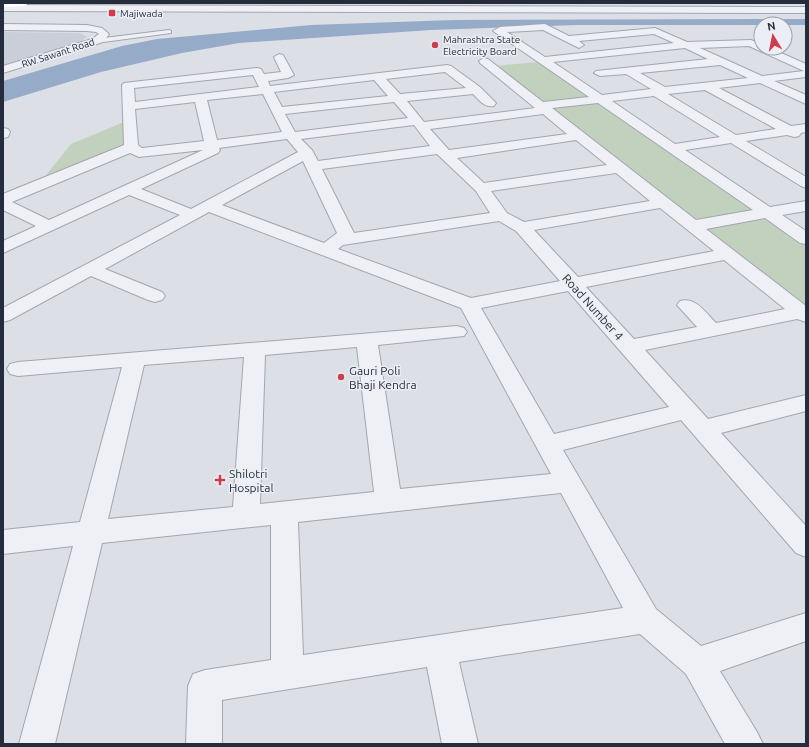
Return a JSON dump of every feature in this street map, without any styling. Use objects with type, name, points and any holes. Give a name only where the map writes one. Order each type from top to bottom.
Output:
[{"type":"highway","points":[[3,4],[25,3]]},
{"type":"street","points":[[3,8],[806,10]]},
{"type":"street","points":[[806,183],[689,112],[660,91],[628,71],[545,27],[498,31],[806,239]]},
{"type":"street","name":"RW Sawant Road","points":[[3,28],[94,28],[104,34],[96,41],[3,70]]},
{"type":"street","points":[[552,42],[648,30],[656,31],[804,98]]},
{"type":"street","points":[[628,42],[641,50]]},
{"type":"street","points":[[543,60],[688,45],[753,44]]},
{"type":"street","points":[[780,56],[806,68]]},
{"type":"street","points":[[129,106],[200,98],[264,84],[288,75],[279,57]]},
{"type":"street","points":[[657,57],[689,74]]},
{"type":"street","points":[[600,73],[744,60]]},
{"type":"street","points":[[475,104],[490,103],[482,84],[484,61]]},
{"type":"street","points":[[278,111],[404,102],[447,68],[482,84],[543,108],[803,314]]},
{"type":"street","points":[[130,147],[128,85],[257,71],[291,136],[310,160],[346,234],[331,246]]},
{"type":"street","points":[[264,84],[404,102],[480,119],[598,99],[806,74]]},
{"type":"street","points":[[447,81],[482,84]]},
{"type":"street","points":[[130,147],[139,153],[291,136],[404,102],[482,84]]},
{"type":"street","points":[[707,86],[806,139]]},
{"type":"street","points":[[3,248],[127,189],[214,150],[200,98]]},
{"type":"street","name":"Road Number 4","points":[[404,102],[443,152],[481,188],[501,216],[522,227],[686,411],[803,536]]},
{"type":"street","points":[[743,106],[765,102]]},
{"type":"street","points":[[669,115],[710,110]]},
{"type":"street","points":[[480,119],[491,130]]},
{"type":"street","points":[[673,148],[806,128]]},
{"type":"street","points":[[3,316],[209,206],[310,160],[443,152],[519,150],[579,136]]},
{"type":"street","points":[[3,200],[130,147]]},
{"type":"street","points":[[753,166],[793,160]]},
{"type":"street","points":[[481,188],[619,168]]},
{"type":"street","points":[[547,178],[559,190]]},
{"type":"street","points":[[127,189],[184,211]]},
{"type":"street","points":[[522,227],[664,203]]},
{"type":"street","points":[[3,204],[48,226]]},
{"type":"street","points":[[209,206],[331,246],[469,304],[728,254]]},
{"type":"street","points":[[692,226],[806,206]]},
{"type":"street","points":[[331,246],[501,216]]},
{"type":"street","points":[[585,217],[598,228]]},
{"type":"street","points":[[90,269],[155,296]]},
{"type":"street","points":[[469,304],[645,619],[697,663],[745,744]]},
{"type":"street","points":[[687,305],[711,330]]},
{"type":"street","points":[[629,347],[711,330],[803,314]]},
{"type":"street","points":[[18,369],[457,332]]},
{"type":"street","points":[[367,340],[388,501]]},
{"type":"street","points":[[246,516],[255,349]]},
{"type":"street","points":[[38,744],[135,359]]},
{"type":"street","points":[[703,429],[806,403]]},
{"type":"street","points":[[547,445],[686,411]]},
{"type":"street","points":[[3,542],[568,482]]},
{"type":"street","points":[[284,512],[287,674]]},
{"type":"street","points":[[204,744],[205,686],[645,619]]},
{"type":"street","points":[[697,663],[806,627]]},
{"type":"street","points":[[440,650],[460,744]]},
{"type":"lane","points":[[96,41],[169,32]]},
{"type":"shaded area","points":[[3,32],[80,33],[87,37],[78,43],[3,67]]},
{"type":"green space","points":[[538,62],[595,98],[543,104],[495,66]]},
{"type":"green space","points":[[599,101],[758,213],[698,222],[549,108]]},
{"type":"green space","points":[[124,122],[124,146],[43,179],[71,144]]},
{"type":"green space","points":[[767,217],[806,244],[806,310],[705,229]]},
{"type":"water","points":[[753,19],[753,25],[577,25],[431,30],[239,43],[182,53],[101,72],[3,102],[3,81],[122,46],[157,39],[311,25],[454,20]]},
{"type":"water","points":[[793,19],[806,19],[806,25],[793,25]]},
{"type":"place","name":"Majiwada","points":[[112,13]]},
{"type":"place","name":"Mahrashtra State Electricity Board","points":[[435,45]]},
{"type":"place","name":"Gauri Poli Bhaji Kendra","points":[[341,377]]},
{"type":"place","name":"Shilotri Hospital","points":[[220,480]]}]
